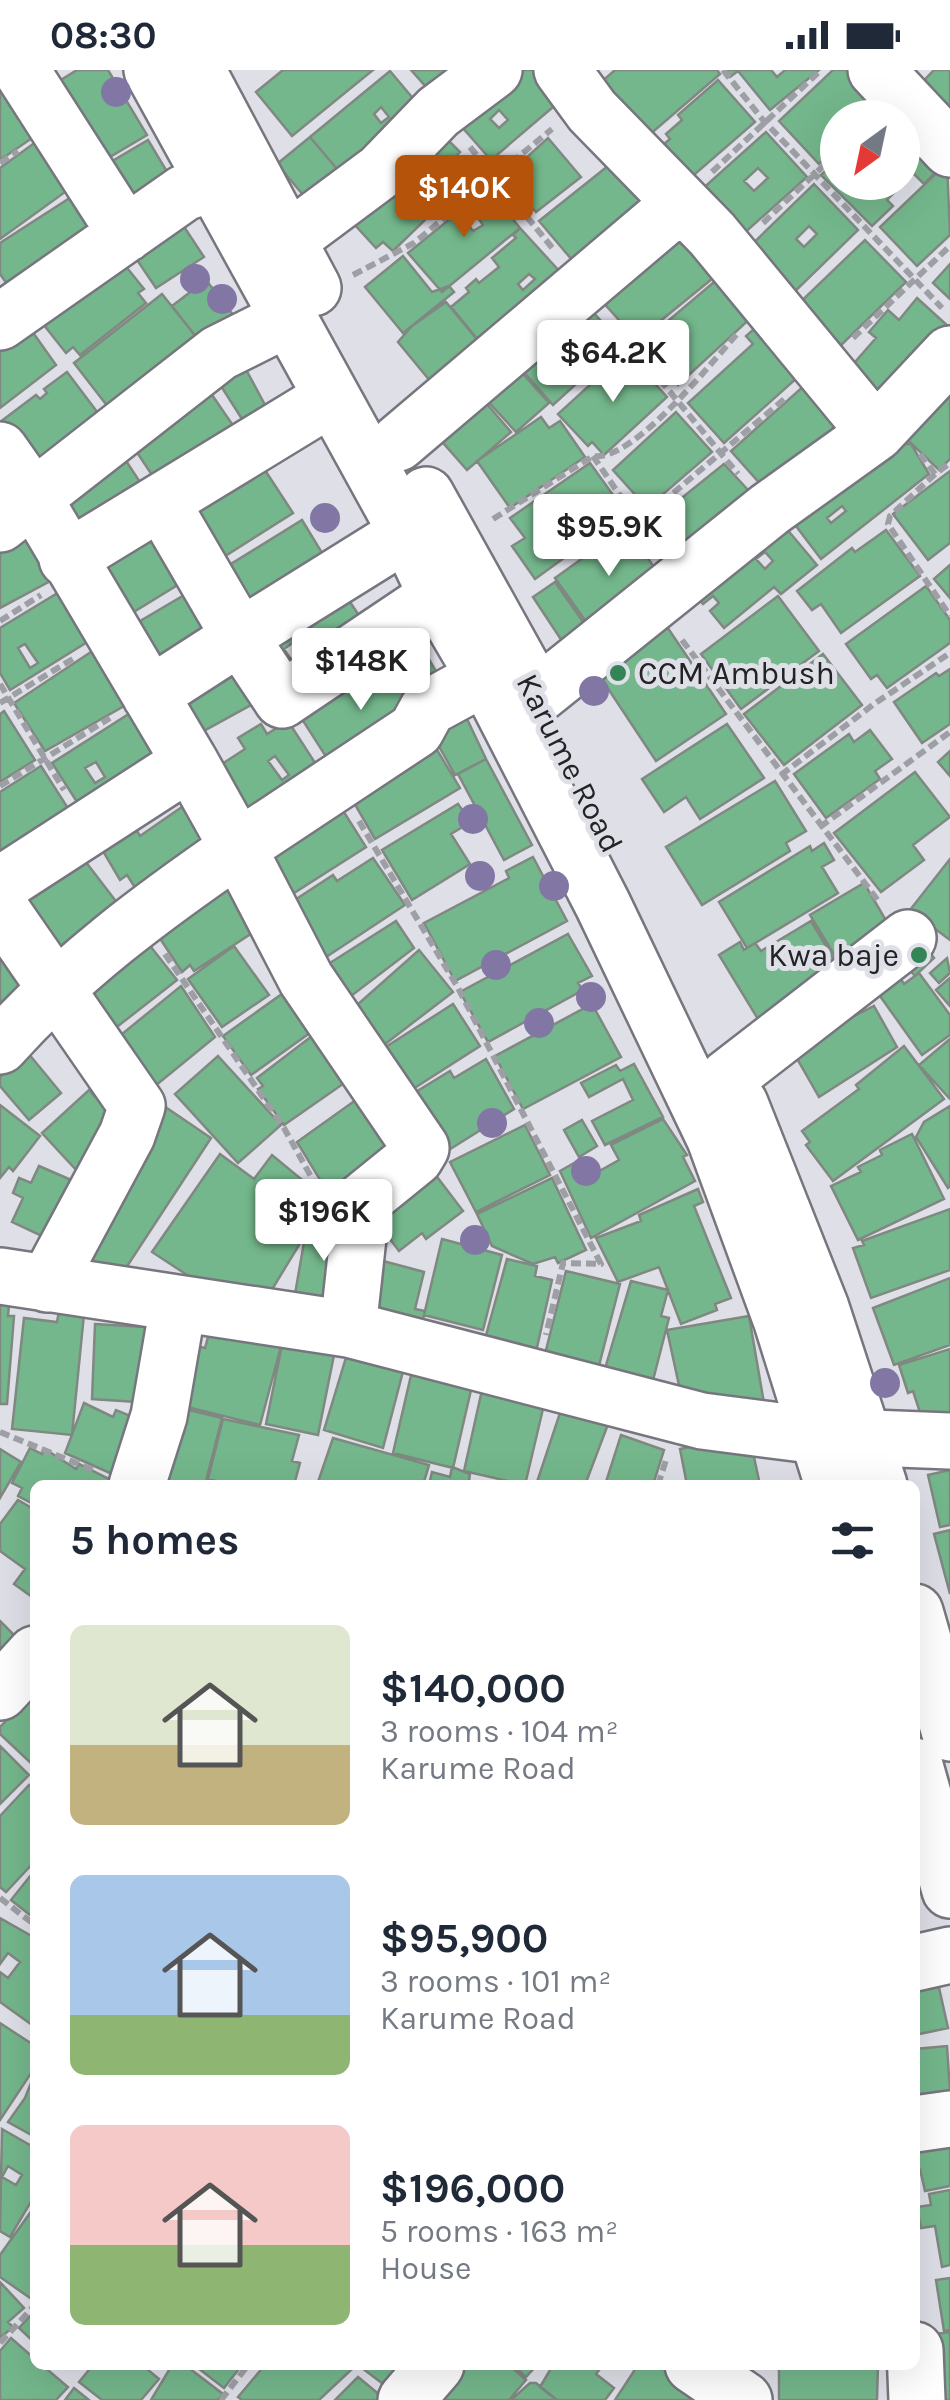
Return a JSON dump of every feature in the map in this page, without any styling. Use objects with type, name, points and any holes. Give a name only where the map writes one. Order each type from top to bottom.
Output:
[{"type":"street","points":[[21,70],[126,234]]},
{"type":"street","points":[[152,70],[213,183],[301,305],[331,398],[431,538],[437,596],[486,677],[603,905],[715,1139],[849,1460]]},
{"type":"street","name":"Karume Road","points":[[196,70],[288,240],[301,305],[398,443],[431,538],[538,694],[727,1078],[821,1308],[849,1460]]},
{"type":"street","points":[[288,240],[381,171],[438,112],[494,70]]},
{"type":"street","points":[[876,70],[950,149]]},
{"type":"street","points":[[574,87],[730,256],[876,433]]},
{"type":"street","points":[[7,303],[126,234],[184,192],[213,183]]},
{"type":"street","points":[[398,443],[682,203]]},
{"type":"street","points":[[16,511],[219,353],[301,305]]},
{"type":"street","points":[[538,694],[876,433],[950,354]]},
{"type":"street","points":[[68,559],[331,398]]},
{"type":"street","points":[[0,450],[16,511],[68,559],[190,762],[306,978],[420,1148],[415,1158],[362,1201],[348,1329]]},
{"type":"street","points":[[163,504],[282,700],[437,596]]},
{"type":"street","points":[[150,695],[240,636],[431,538]]},
{"type":"street","points":[[0,1046],[54,986],[139,916],[416,730],[428,708],[486,677]]},
{"type":"street","points":[[0,885],[190,762]]},
{"type":"street","points":[[0,908],[137,1106],[127,1136],[24,1280],[348,1329],[849,1460],[950,1441]]},
{"type":"street","points":[[727,1078],[908,938]]},
{"type":"street","points":[[120,1479],[159,1416],[178,1306]]},
{"type":"street","points":[[920,1629],[950,1733]]},
{"type":"street","points":[[0,1692],[30,1659]]},
{"type":"street","points":[[920,1784],[950,1890]]},
{"type":"street","points":[[920,1962],[950,1955]]},
{"type":"street","points":[[920,2123],[950,2119]]},
{"type":"street","points":[[406,2400],[432,2370]]},
{"type":"street","points":[[701,2370],[744,2400]]},
{"type":"street","points":[[916,2370],[917,2400]]},
{"type":"path","points":[[722,70],[813,174],[950,316]]},
{"type":"path","points":[[682,203],[763,120],[821,70]]},
{"type":"path","points":[[301,305],[414,243],[494,173],[574,87]]},
{"type":"path","points":[[730,256],[820,168]]},
{"type":"path","points":[[431,538],[593,456],[605,458],[619,451],[677,401],[738,334],[773,306]]},
{"type":"path","points":[[593,456],[666,592],[781,775],[908,938]]},
{"type":"path","points":[[934,474],[890,516],[888,524],[950,616]]},
{"type":"path","points":[[0,703],[113,635]]},
{"type":"path","points":[[781,775],[874,704],[950,653]]},
{"type":"path","points":[[0,786],[150,695]]},
{"type":"path","points":[[820,827],[950,732]]},
{"type":"path","points":[[338,784],[457,986],[602,1264],[562,1263],[536,1380]]},
{"type":"path","points":[[0,1432],[120,1479]]},
{"type":"path","points":[[0,1898],[30,1921]]},
{"type":"path","points":[[0,2343],[30,2310]]},
{"type":"path","points":[[222,2400],[244,2370]]},
{"type":"building","points":[[77,70],[108,70],[147,135],[103,161],[56,83]]},
{"type":"building","points":[[283,70],[373,70],[292,136],[256,92]]},
{"type":"building","points":[[411,70],[478,70],[436,98]]},
{"type":"building","points":[[511,70],[533,70],[560,101],[491,160],[455,119]],"holes":[[[499,110],[508,120],[499,128],[490,119]]]},
{"type":"building","points":[[615,70],[717,70],[720,74],[640,143],[598,85]]},
{"type":"building","points":[[725,70],[771,70],[777,77],[785,70],[819,70],[770,110],[738,71],[730,77]]},
{"type":"building","points":[[833,70],[857,70],[884,100],[820,100],[819,164],[779,121]]},
{"type":"building","points":[[934,70],[950,70],[950,135],[920,108],[920,100],[908,97]]},
{"type":"building","points":[[390,71],[427,115],[348,182],[310,137]],"holes":[[[381,107],[389,117],[381,123],[374,114]]]},
{"type":"building","points":[[718,80],[755,122],[680,187],[652,154],[670,139],[666,134],[682,120],[678,115]]},
{"type":"building","points":[[5,87],[38,134],[0,160],[0,90]]},
{"type":"building","points":[[436,128],[460,152],[445,167],[462,184],[393,251],[383,242],[376,248],[354,224]]},
{"type":"building","points":[[766,132],[807,177],[732,244],[691,199]],"holes":[[[758,168],[768,178],[754,191],[744,181]]]},
{"type":"building","points":[[920,135],[947,161],[924,184],[920,180]]},
{"type":"building","points":[[44,136],[72,187],[0,239],[0,168]]},
{"type":"building","points":[[310,137],[348,182],[315,209],[277,164]]},
{"type":"building","points":[[548,138],[581,177],[536,212],[505,177]]},
{"type":"building","points":[[148,140],[175,185],[131,211],[104,166]]},
{"type":"building","points":[[947,163],[950,235],[917,266],[880,227],[908,200],[920,200],[920,189]]},
{"type":"building","points":[[608,166],[656,212],[584,274],[539,221]]},
{"type":"building","points":[[814,184],[820,190],[820,200],[829,200],[858,230],[784,302],[740,256]],"holes":[[[809,226],[817,234],[804,247],[796,239]]]},
{"type":"building","points":[[488,188],[520,228],[442,292],[408,253]],"holes":[[[476,215],[483,225],[473,231],[466,222]]]},
{"type":"building","points":[[76,194],[108,237],[20,302],[0,274],[0,243]]},
{"type":"building","points":[[846,200],[887,200],[893,206],[872,226]]},
{"type":"building","points":[[171,207],[204,257],[156,288],[123,239]]},
{"type":"building","points":[[666,224],[713,278],[637,340],[593,291]]},
{"type":"building","points":[[520,228],[572,285],[489,353],[451,307],[469,292],[466,288],[476,279],[479,283],[499,267],[492,258],[516,238],[513,235]],"holes":[[[529,274],[535,279],[523,290],[518,284]]]},
{"type":"building","points":[[865,240],[906,282],[833,353],[792,310]]},
{"type":"building","points":[[111,248],[144,289],[138,293],[146,303],[80,355],[73,347],[66,353],[32,310]]},
{"type":"building","points":[[403,256],[432,292],[449,286],[454,292],[403,333],[365,287]]},
{"type":"building","points":[[950,264],[950,299],[933,283]]},
{"type":"building","points":[[720,277],[753,316],[678,385],[642,343]]},
{"type":"building","points":[[206,280],[234,316],[200,342],[172,306]]},
{"type":"building","points":[[162,294],[201,343],[112,412],[74,363]]},
{"type":"building","points":[[917,298],[950,328],[889,405],[849,369],[876,338],[869,332],[888,310],[899,320]]},
{"type":"building","points":[[582,300],[621,343],[553,405],[514,361]],"holes":[[[574,335],[582,344],[572,352],[565,342]]]},
{"type":"building","points":[[446,302],[493,359],[445,399],[398,342],[412,326]]},
{"type":"building","points":[[24,320],[56,365],[0,408],[0,342]]},
{"type":"building","points":[[763,321],[807,369],[724,443],[688,403],[753,344],[746,336]]},
{"type":"building","points":[[626,352],[667,397],[604,455],[592,442],[588,446],[558,414]]},
{"type":"building","points":[[242,362],[271,416],[249,430],[221,386],[231,379],[226,372]]},
{"type":"building","points":[[515,365],[549,403],[516,432],[482,395]]},
{"type":"building","points":[[950,370],[950,459],[939,470],[894,427]]},
{"type":"building","points":[[67,372],[101,417],[31,476],[0,435],[0,422],[36,395],[40,399],[47,393],[44,389]]},
{"type":"building","points":[[815,376],[845,428],[770,495],[731,451]]},
{"type":"building","points":[[210,392],[245,443],[166,496],[130,442]]},
{"type":"building","points":[[480,396],[511,432],[467,470],[437,436]]},
{"type":"building","points":[[676,412],[712,452],[647,508],[613,470]]},
{"type":"building","points":[[541,417],[549,428],[560,421],[585,457],[510,508],[477,461]]},
{"type":"building","points":[[905,444],[911,444],[929,474],[821,559],[783,509]],"holes":[[[842,506],[846,511],[831,523],[827,518]]]},
{"type":"building","points":[[119,450],[151,499],[75,546],[44,498]]},
{"type":"building","points":[[259,461],[293,513],[211,565],[171,504]]},
{"type":"building","points":[[590,463],[626,513],[535,579],[512,546],[525,538],[510,518]]},
{"type":"building","points":[[724,464],[760,503],[687,569],[648,525]]},
{"type":"building","points":[[950,471],[950,543],[928,560],[893,514]]},
{"type":"building","points":[[775,515],[817,565],[781,594],[774,587],[724,628],[710,611],[719,603],[713,596],[703,604],[691,590]],"holes":[[[765,552],[773,561],[765,569],[756,559]]]},
{"type":"building","points":[[302,520],[333,571],[243,625],[213,575]]},
{"type":"building","points":[[168,527],[197,573],[119,621],[90,575]]},
{"type":"building","points":[[626,527],[663,580],[592,630],[555,578]]},
{"type":"building","points":[[886,530],[920,576],[841,633],[821,604],[812,610],[797,591],[852,548],[855,552]]},
{"type":"building","points":[[26,531],[54,579],[0,608],[0,546]]},
{"type":"building","points":[[950,565],[950,598],[934,579]]},
{"type":"building","points":[[336,581],[374,638],[283,697],[245,639]],"holes":[[[302,636],[311,648],[292,661],[284,649]]]},
{"type":"building","points":[[555,582],[588,629],[564,644],[533,597]]},
{"type":"building","points":[[203,584],[234,636],[156,683],[125,630]]},
{"type":"building","points":[[926,586],[950,620],[950,643],[887,688],[877,675],[871,679],[846,644]]},
{"type":"building","points":[[61,591],[92,639],[10,690],[0,673],[0,628]],"holes":[[[25,644],[38,663],[30,668],[18,648]]]},
{"type":"building","points":[[778,596],[819,651],[741,709],[701,654]]},
{"type":"building","points":[[659,615],[726,714],[656,761],[597,672]]},
{"type":"building","points":[[406,621],[436,671],[413,685],[391,648]]},
{"type":"building","points":[[97,648],[131,702],[45,751],[14,703]]},
{"type":"building","points":[[238,648],[271,694],[189,739],[161,695]]},
{"type":"building","points":[[823,654],[862,705],[784,765],[744,714]]},
{"type":"building","points":[[380,662],[387,673],[399,666],[423,704],[334,769],[300,716],[333,689],[338,696],[365,679],[362,674]]},
{"type":"building","points":[[950,669],[950,724],[922,743],[894,702],[936,673],[939,676]]},
{"type":"building","points":[[457,698],[486,759],[455,775],[426,723]]},
{"type":"building","points":[[135,710],[169,762],[86,816],[52,763]],"holes":[[[96,762],[105,777],[95,783],[85,768]]]},
{"type":"building","points":[[4,711],[35,760],[0,782],[0,714]]},
{"type":"building","points":[[288,721],[328,783],[242,839],[202,777],[245,749],[238,738],[261,724],[267,734]],"holes":[[[275,756],[289,775],[282,780],[268,761]]]},
{"type":"building","points":[[727,724],[764,778],[700,819],[686,797],[664,812],[642,779]]},
{"type":"building","points":[[870,730],[892,759],[875,771],[880,779],[826,818],[794,774],[849,734],[854,742]]},
{"type":"building","points":[[431,740],[460,788],[375,839],[346,789]]},
{"type":"building","points":[[950,751],[950,776],[938,762]]},
{"type":"building","points":[[486,759],[532,845],[504,860],[458,774]]},
{"type":"building","points":[[41,766],[78,824],[0,873],[0,792]]},
{"type":"building","points":[[915,772],[950,817],[913,845],[924,860],[881,892],[834,833]]},
{"type":"building","points":[[775,781],[806,831],[786,843],[790,851],[702,905],[666,847]]},
{"type":"building","points":[[335,798],[366,847],[283,900],[251,852]]},
{"type":"building","points":[[192,800],[224,850],[143,900],[127,875],[120,880],[97,841],[131,821],[140,836]]},
{"type":"building","points":[[458,804],[471,822],[451,834],[470,864],[412,900],[382,850]]},
{"type":"building","points":[[824,843],[834,860],[822,867],[838,893],[747,948],[719,902],[810,846],[812,851]]},
{"type":"building","points":[[82,857],[128,917],[54,974],[8,915]]},
{"type":"building","points":[[533,857],[567,921],[455,981],[424,923],[509,878],[506,871]]},
{"type":"building","points":[[373,858],[405,905],[320,961],[284,907],[333,875],[337,881]]},
{"type":"building","points":[[950,859],[950,940],[910,910]]},
{"type":"building","points":[[228,868],[272,920],[194,971],[190,965],[182,972],[148,920]]},
{"type":"building","points":[[864,883],[898,941],[841,966],[810,915]]},
{"type":"building","points":[[396,921],[414,948],[334,1009],[311,975]]},
{"type":"building","points":[[811,921],[843,974],[761,1024],[719,955],[740,942],[744,950],[755,943],[761,951]]},
{"type":"building","points":[[136,928],[177,980],[104,1037],[81,972]]},
{"type":"building","points":[[568,934],[592,976],[578,983],[583,990],[488,1042],[460,992]]},
{"type":"building","points":[[917,937],[934,958],[915,976],[896,954]]},
{"type":"building","points":[[234,946],[269,995],[222,1027],[188,979]]},
{"type":"building","points":[[0,947],[38,994],[0,1029]]},
{"type":"building","points":[[419,950],[453,992],[376,1051],[347,1014]]},
{"type":"building","points":[[947,958],[950,973],[939,983],[930,973]]},
{"type":"building","points":[[897,973],[904,984],[919,973],[950,1015],[950,1035],[922,1055],[875,989]]},
{"type":"building","points":[[950,978],[950,1006],[936,990]]},
{"type":"building","points":[[300,981],[328,1020],[251,1075],[223,1036]]},
{"type":"building","points":[[181,986],[215,1037],[155,1086],[116,1039]]},
{"type":"building","points":[[453,1004],[480,1046],[405,1094],[378,1052]]},
{"type":"building","points":[[592,1004],[621,1057],[523,1109],[495,1056]]},
{"type":"building","points":[[874,1006],[897,1047],[819,1097],[791,1048]]},
{"type":"building","points":[[329,1023],[363,1070],[284,1125],[258,1089],[263,1086],[257,1078]]},
{"type":"building","points":[[950,1039],[950,1099],[919,1065]]},
{"type":"building","points":[[904,1046],[944,1099],[833,1181],[806,1145],[810,1142],[802,1131],[859,1089],[856,1085]]},
{"type":"building","points":[[28,1053],[61,1093],[29,1120],[0,1086],[0,1077]]},
{"type":"building","points":[[218,1056],[281,1125],[238,1163],[175,1094]]},
{"type":"building","points":[[486,1059],[514,1109],[436,1158],[406,1098],[450,1071],[454,1078]]},
{"type":"building","points":[[634,1064],[663,1117],[605,1145],[592,1121],[633,1100],[623,1079],[589,1097],[581,1083],[616,1065],[620,1071]]},
{"type":"building","points":[[374,1087],[393,1158],[333,1201],[297,1142]]},
{"type":"building","points":[[89,1090],[126,1131],[79,1173],[42,1133]]},
{"type":"building","points":[[161,1104],[211,1138],[120,1277],[63,1263]]},
{"type":"building","points":[[0,1105],[40,1136],[13,1171],[9,1167],[0,1178]]},
{"type":"building","points":[[950,1106],[948,1188],[916,1137],[924,1122]]},
{"type":"building","points":[[663,1119],[687,1155],[683,1157],[695,1181],[591,1238],[560,1171],[576,1162],[585,1179],[619,1160],[611,1145]]},
{"type":"building","points":[[582,1120],[597,1146],[579,1157],[564,1130]]},
{"type":"building","points":[[525,1125],[550,1175],[476,1212],[450,1162]]},
{"type":"building","points":[[912,1134],[944,1199],[858,1240],[831,1186],[861,1172],[858,1167],[882,1155],[880,1150]]},
{"type":"building","points":[[220,1154],[254,1179],[272,1155],[318,1193],[304,1220],[299,1245],[265,1301],[233,1305],[152,1252]]},
{"type":"building","points":[[425,1161],[463,1211],[426,1239],[422,1233],[399,1251],[365,1206]]},
{"type":"building","points":[[39,1166],[85,1186],[59,1244],[12,1222],[23,1198],[13,1193],[19,1178],[31,1183]]},
{"type":"building","points":[[552,1178],[586,1250],[558,1263],[555,1257],[533,1264],[492,1246],[477,1214]]},
{"type":"building","points":[[698,1189],[703,1202],[694,1206],[731,1298],[715,1304],[717,1310],[681,1324],[659,1267],[618,1282],[596,1238],[641,1221],[639,1215]]},
{"type":"building","points":[[950,1209],[950,1270],[871,1298],[853,1248],[864,1245],[862,1241]]},
{"type":"building","points":[[308,1219],[355,1228],[339,1309],[294,1300]]},
{"type":"building","points":[[442,1239],[502,1255],[483,1330],[424,1315]]},
{"type":"building","points":[[372,1258],[424,1272],[415,1309],[425,1311],[420,1332],[359,1310]]},
{"type":"building","points":[[507,1259],[537,1266],[535,1276],[552,1280],[536,1352],[485,1339]]},
{"type":"building","points":[[566,1271],[620,1284],[593,1389],[543,1362]]},
{"type":"building","points":[[950,1278],[950,1345],[894,1365],[873,1308]]},
{"type":"building","points":[[631,1281],[668,1290],[661,1316],[669,1318],[650,1392],[602,1379]]},
{"type":"building","points":[[0,1304],[9,1305],[8,1316],[14,1316],[7,1404],[0,1404]]},
{"type":"building","points":[[59,1311],[84,1314],[72,1435],[12,1429],[24,1318],[57,1322]]},
{"type":"building","points":[[749,1316],[765,1409],[685,1413],[667,1330]]},
{"type":"building","points":[[95,1324],[159,1328],[151,1403],[92,1399]]},
{"type":"building","points":[[210,1330],[284,1335],[260,1425],[175,1404],[197,1346],[205,1348]]},
{"type":"building","points":[[284,1335],[336,1345],[318,1435],[266,1424]]},
{"type":"building","points":[[950,1349],[950,1427],[927,1434],[913,1391],[908,1393],[899,1365]]},
{"type":"building","points":[[348,1351],[407,1356],[383,1448],[324,1430]]},
{"type":"building","points":[[415,1358],[474,1377],[453,1468],[393,1453]]},
{"type":"building","points":[[484,1381],[546,1396],[526,1480],[503,1480],[464,1471]]},
{"type":"building","points":[[84,1403],[113,1417],[116,1410],[150,1424],[128,1480],[65,1453]]},
{"type":"building","points":[[172,1406],[222,1418],[206,1480],[154,1480]]},
{"type":"building","points":[[562,1407],[610,1419],[587,1480],[538,1480]]},
{"type":"building","points":[[223,1419],[299,1435],[292,1461],[300,1463],[295,1480],[208,1479]]},
{"type":"building","points":[[621,1435],[664,1450],[655,1480],[607,1480]]},
{"type":"building","points":[[333,1438],[429,1465],[424,1480],[319,1480]]},
{"type":"building","points":[[727,1439],[752,1448],[759,1480],[686,1480],[680,1449]]},
{"type":"building","points":[[30,1448],[42,1454],[45,1449],[76,1469],[79,1464],[111,1480],[30,1480],[30,1502],[18,1496],[22,1488],[12,1483]]},
{"type":"building","points":[[0,1449],[21,1462],[0,1498]]},
{"type":"building","points":[[452,1467],[470,1474],[469,1480],[430,1480],[432,1472],[450,1477]]},
{"type":"building","points":[[950,1470],[950,1525],[940,1527],[928,1475]]},
{"type":"building","points":[[18,1500],[30,1507],[30,1595],[14,1584],[25,1569],[0,1551],[0,1524]]},
{"type":"building","points":[[950,1530],[950,1594],[934,1534]]},
{"type":"building","points":[[0,1621],[28,1649],[0,1678]]},
{"type":"building","points":[[30,1696],[30,1762],[0,1734],[0,1727]]},
{"type":"building","points":[[0,1746],[29,1775],[0,1804]]},
{"type":"building","points":[[29,1785],[30,1866],[6,1892],[0,1887],[0,1816]]},
{"type":"building","points":[[30,1876],[30,1915],[11,1900]]},
{"type":"building","points":[[0,1918],[30,1935],[30,2023],[0,2002],[0,1972],[8,1978],[20,1962],[8,1953],[0,1964]]},
{"type":"building","points":[[936,1974],[948,2028],[920,2034],[920,1978]]},
{"type":"building","points":[[0,2023],[30,2043],[30,2075],[0,2120]]},
{"type":"building","points":[[947,2046],[950,2092],[921,2094],[920,2108],[920,2049]]},
{"type":"building","points":[[30,2086],[30,2134],[8,2122]]},
{"type":"building","points":[[950,2122],[950,2186],[925,2191],[920,2169],[920,2129]]},
{"type":"building","points":[[2,2129],[30,2145],[30,2203],[10,2237],[0,2231]],"holes":[[[8,2166],[22,2175],[16,2185],[2,2177]]]},
{"type":"building","points":[[950,2190],[950,2265],[942,2267],[935,2226],[921,2228],[920,2223],[920,2207],[931,2205],[929,2194]]},
{"type":"building","points":[[30,2213],[30,2298],[0,2277],[0,2255]]},
{"type":"building","points":[[950,2278],[950,2330],[944,2331],[936,2280]]},
{"type":"building","points":[[0,2282],[24,2308],[8,2322],[13,2327],[0,2338]]},
{"type":"building","points":[[30,2316],[30,2338],[19,2328]]},
{"type":"building","points":[[950,2332],[950,2400],[939,2400],[935,2334]]},
{"type":"building","points":[[11,2338],[30,2355],[30,2370],[48,2370],[68,2387],[56,2400],[0,2400],[0,2351]]},
{"type":"building","points":[[89,2370],[148,2370],[159,2379],[141,2400],[102,2400],[79,2382]]},
{"type":"building","points":[[169,2370],[192,2370],[223,2394],[218,2400],[151,2400]]},
{"type":"building","points":[[201,2370],[238,2370],[224,2388]]},
{"type":"building","points":[[261,2370],[351,2370],[319,2400],[238,2397]]},
{"type":"building","points":[[365,2370],[425,2370],[403,2399]]},
{"type":"building","points":[[450,2370],[515,2370],[526,2380],[509,2400],[411,2400]]},
{"type":"building","points":[[550,2370],[599,2370],[596,2374],[614,2388],[605,2400],[557,2400],[540,2387]]},
{"type":"building","points":[[635,2370],[684,2370],[701,2381],[689,2400],[615,2400]]},
{"type":"building","points":[[779,2370],[878,2370],[877,2400],[779,2400]]},
{"type":"building","points":[[358,2377],[386,2400],[335,2400]]},
{"type":"building","points":[[530,2383],[536,2383],[557,2400],[511,2400]]},
{"type":"building","points":[[74,2388],[89,2400],[65,2400]]},
{"type":"place","name":"CCM Ambush","points":[[618,673]]},
{"type":"place","name":"Kwa baje","points":[[919,955]]}]
